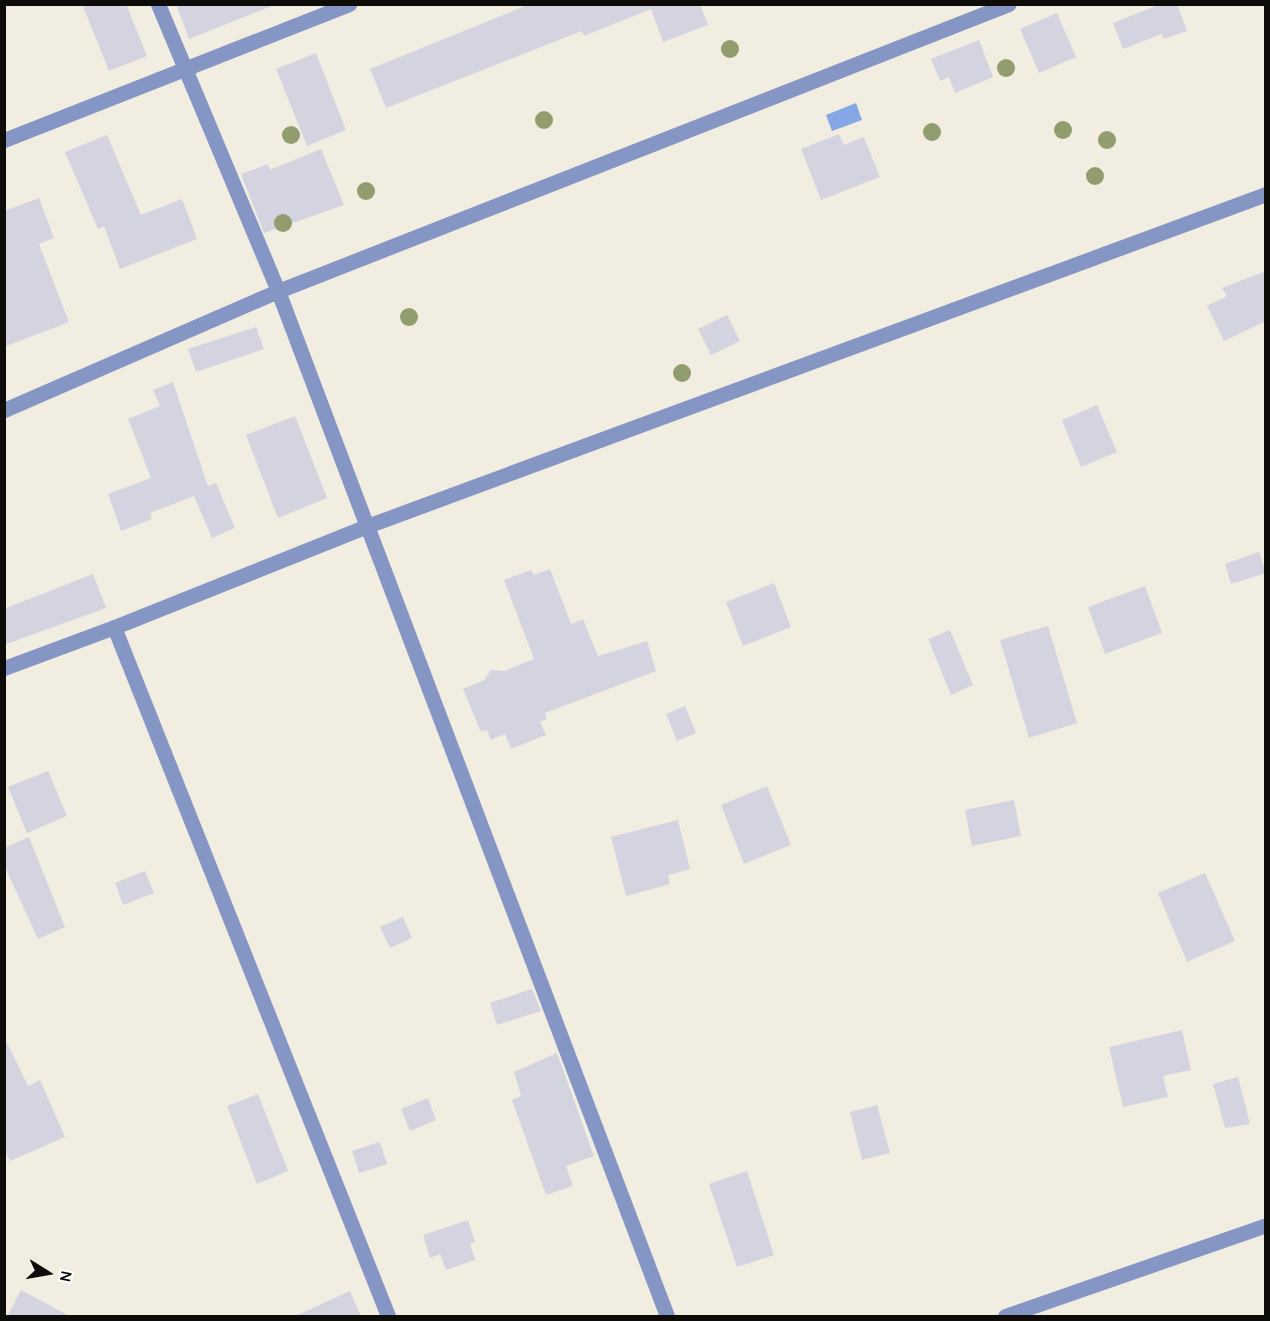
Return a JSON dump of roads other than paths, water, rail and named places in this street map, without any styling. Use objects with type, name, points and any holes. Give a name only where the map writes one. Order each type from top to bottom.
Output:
[{"type":"street","points":[[158,4],[278,291],[667,1317]]},
{"type":"street","points":[[4,140],[349,4]]},
{"type":"street","points":[[4,410],[278,291],[1009,4]]},
{"type":"street","points":[[4,668],[114,627],[367,526],[1266,194]]},
{"type":"street","points":[[114,627],[388,1317]]},
{"type":"street","points":[[1005,1317],[1266,1225]]},
{"type":"water","points":[[856,103],[862,120],[832,131],[826,115]]}]
